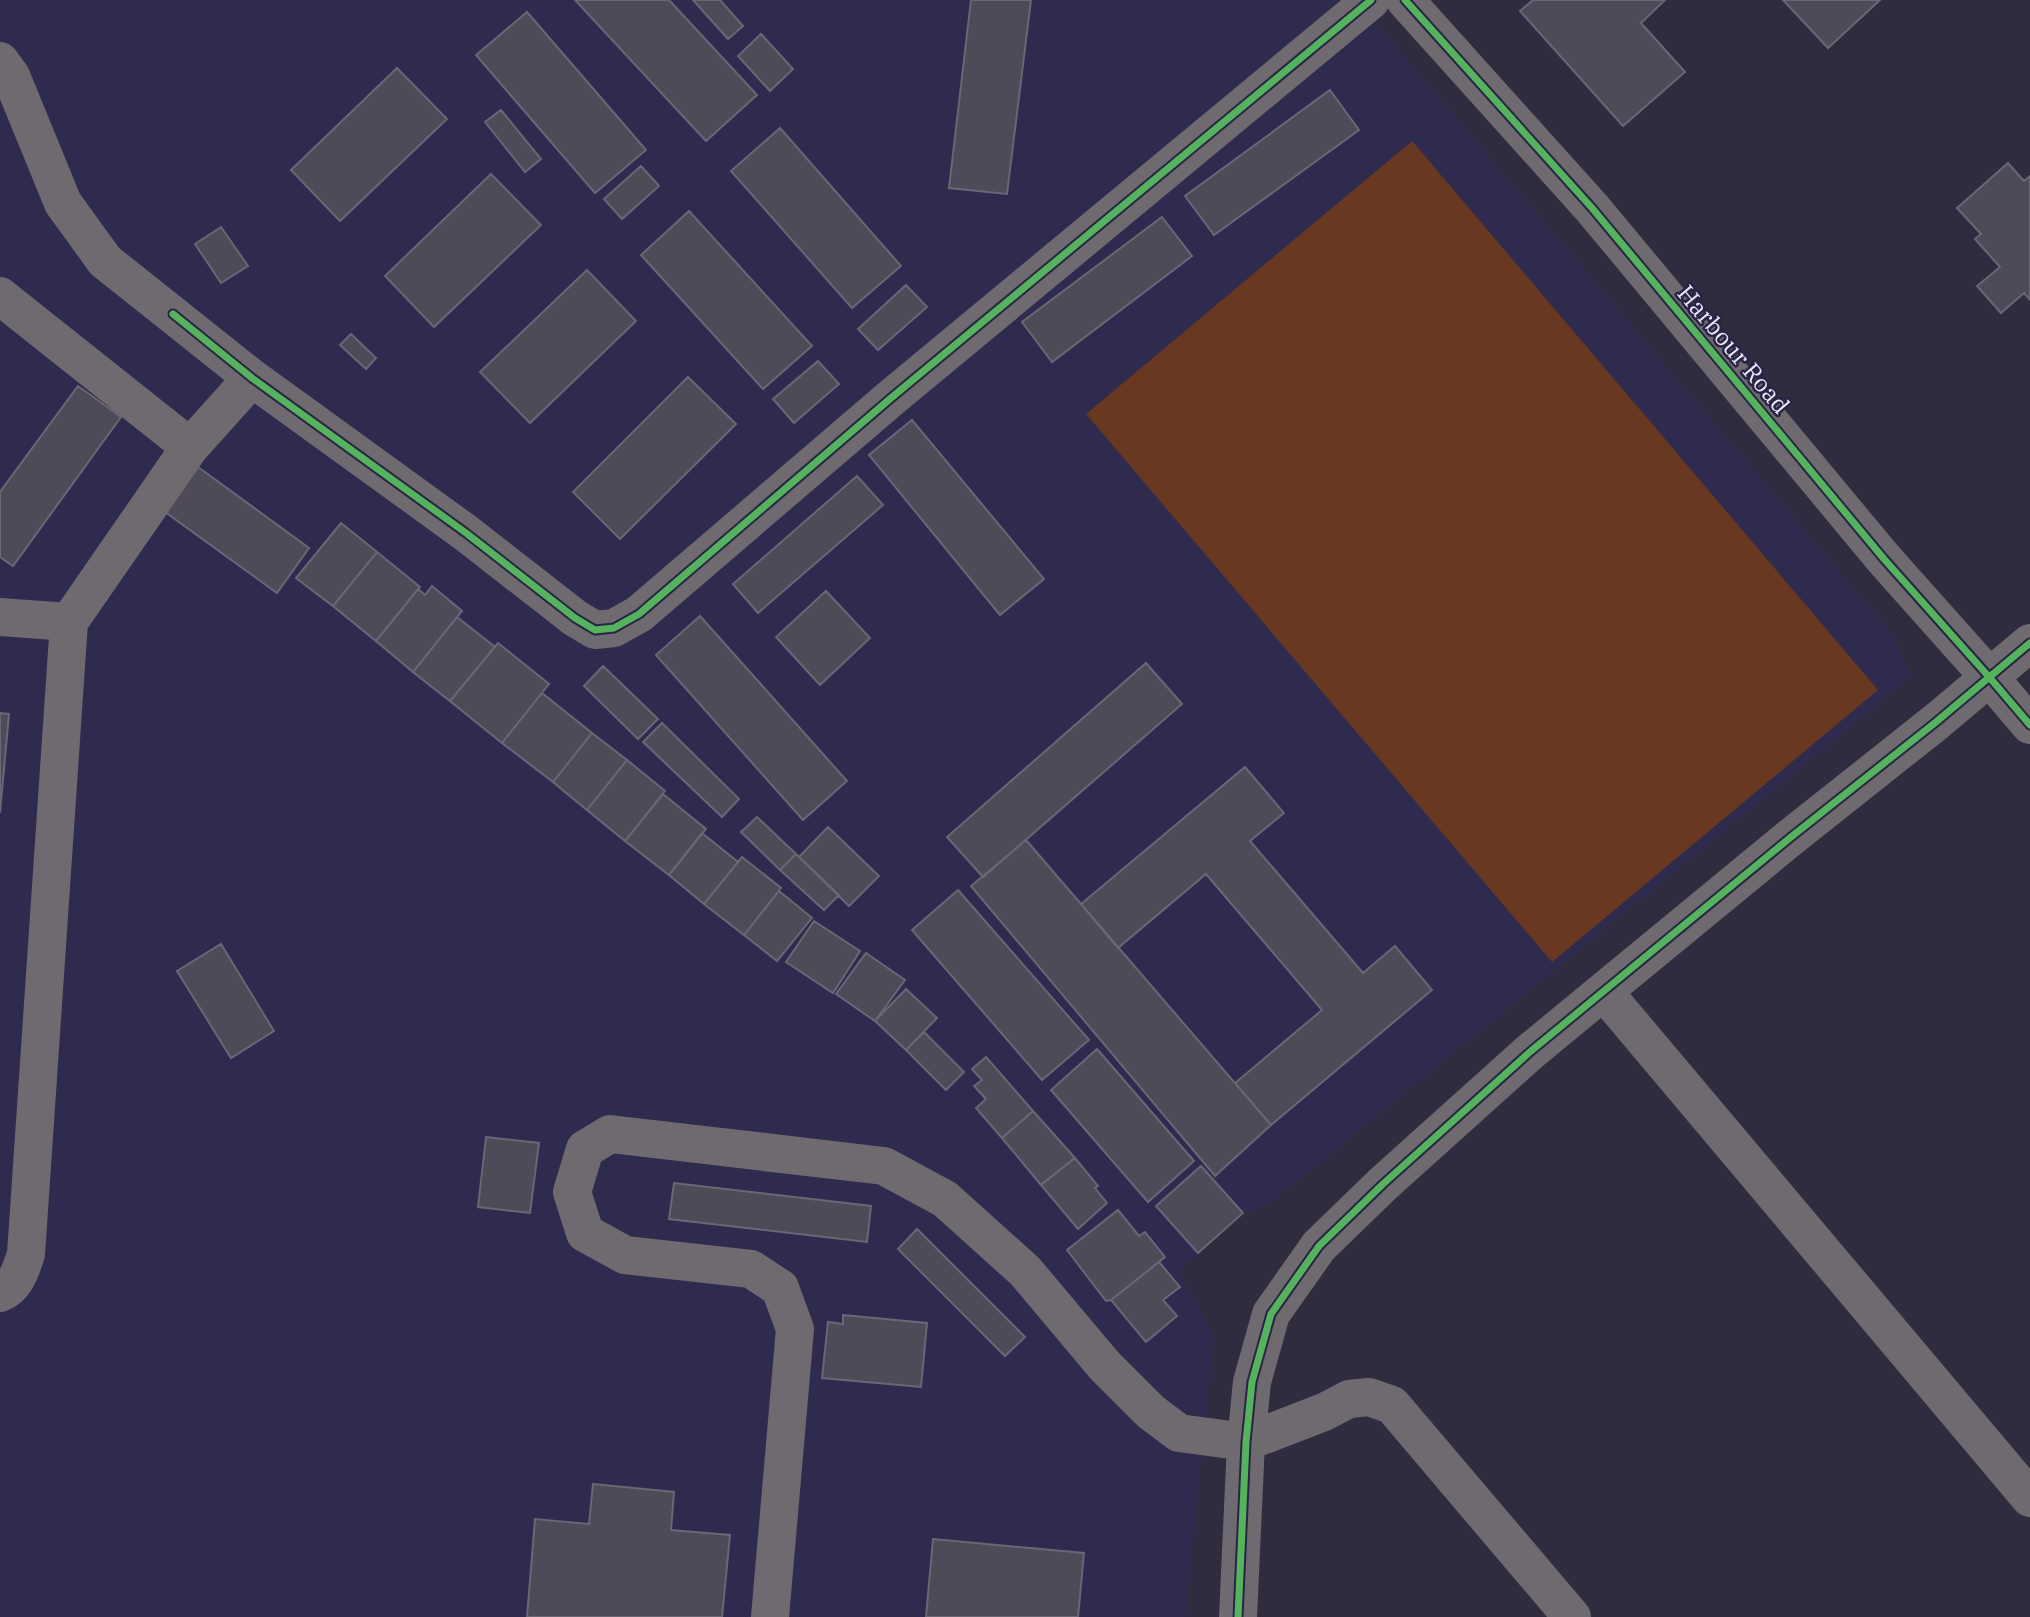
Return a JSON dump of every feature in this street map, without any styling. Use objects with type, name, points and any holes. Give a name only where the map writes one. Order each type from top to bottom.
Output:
[{"type":"street","points":[[0,61],[10,76],[63,203],[105,261],[252,378],[466,533],[575,618],[595,629],[614,628],[639,614],[911,381],[1371,0]]},
{"type":"street","name":"Harbour Road","points":[[1405,0],[1592,208],[1884,559],[2030,725]]},
{"type":"street","points":[[0,296],[190,447]]},
{"type":"street","points":[[0,1293],[5,1292],[17,1279],[26,1254],[69,622],[190,447],[252,378]]},
{"type":"street","points":[[0,617],[69,622]]},
{"type":"street","points":[[1238,1617],[1246,1442],[1252,1382],[1271,1314],[1319,1246],[1383,1184],[1514,1066],[2030,643]]},
{"type":"street","points":[[1604,992],[2030,1498]]},
{"type":"street","points":[[770,1617],[795,1329],[780,1288],[751,1269],[625,1255],[584,1233],[572,1192],[585,1149],[610,1134],[884,1166],[945,1199],[1025,1272],[1104,1365],[1151,1412],[1180,1433],[1246,1442],[1324,1412],[1349,1399],[1369,1397],[1392,1405],[1572,1617]]},
{"type":"shaded area","points":[[0,0],[1395,0],[1373,20],[1893,635],[1911,677],[1274,1200],[1258,1209],[1243,1213],[1178,1272],[1214,1336],[1185,1617],[0,1617]]},
{"type":"shaded area","points":[[1412,141],[1878,690],[1552,962],[1086,414]]},
{"type":"building","points":[[575,0],[669,0],[757,95],[706,141]]},
{"type":"building","points":[[693,0],[720,0],[743,26],[728,39]]},
{"type":"building","points":[[971,0],[1031,0],[1007,194],[949,188]]},
{"type":"building","points":[[1533,0],[1665,0],[1641,23],[1685,72],[1623,126],[1520,11]]},
{"type":"building","points":[[1783,0],[1880,0],[1828,48]]},
{"type":"building","points":[[527,12],[646,150],[595,193],[476,55]]},
{"type":"building","points":[[761,34],[793,69],[770,91],[738,56]]},
{"type":"building","points":[[397,68],[447,119],[340,221],[291,170]]},
{"type":"building","points":[[1330,90],[1359,130],[1214,235],[1185,196]]},
{"type":"building","points":[[501,110],[541,159],[525,172],[485,122]]},
{"type":"building","points":[[780,128],[901,266],[852,308],[731,171]]},
{"type":"building","points":[[2008,163],[2024,181],[2030,176],[2030,300],[2024,293],[2001,313],[1977,286],[2000,267],[1975,239],[1981,234],[1957,208]]},
{"type":"building","points":[[641,166],[659,186],[622,219],[604,199]]},
{"type":"building","points":[[491,174],[541,225],[434,327],[385,276]]},
{"type":"building","points":[[689,211],[812,346],[763,389],[641,255]]},
{"type":"building","points":[[1162,217],[1192,256],[1052,362],[1022,322]]},
{"type":"building","points":[[221,227],[248,266],[221,283],[195,244]]},
{"type":"building","points":[[587,270],[636,321],[530,423],[480,372]]},
{"type":"building","points":[[906,285],[927,307],[878,350],[858,329]]},
{"type":"building","points":[[351,334],[376,358],[366,369],[340,345]]},
{"type":"building","points":[[818,361],[839,384],[794,423],[773,399]]},
{"type":"building","points":[[688,377],[736,424],[620,539],[573,492]]},
{"type":"building","points":[[78,386],[121,417],[13,566],[0,557],[0,492]]},
{"type":"building","points":[[912,420],[1044,579],[1000,615],[869,455]]},
{"type":"building","points":[[198,467],[309,548],[277,593],[165,512]]},
{"type":"building","points":[[857,476],[883,505],[758,613],[733,584]]},
{"type":"building","points":[[341,523],[377,552],[333,606],[296,578]]},
{"type":"building","points":[[377,552],[420,587],[376,641],[333,606]]},
{"type":"building","points":[[432,586],[462,611],[413,672],[376,641],[418,589],[425,595]]},
{"type":"building","points":[[826,591],[870,638],[820,685],[776,637]]},
{"type":"building","points":[[700,616],[847,781],[803,820],[656,655]]},
{"type":"building","points":[[457,617],[495,647],[450,701],[413,672]]},
{"type":"building","points":[[498,643],[549,684],[502,743],[450,701]]},
{"type":"building","points":[[1146,663],[1182,704],[983,877],[947,837]]},
{"type":"building","points":[[603,666],[658,719],[638,739],[584,686]]},
{"type":"building","points":[[542,693],[592,733],[553,782],[502,743]]},
{"type":"building","points":[[0,713],[9,714],[0,813]]},
{"type":"building","points":[[662,723],[739,799],[722,817],[643,742]]},
{"type":"building","points":[[592,733],[627,760],[587,810],[553,782]]},
{"type":"building","points":[[627,760],[665,791],[625,841],[587,810]]},
{"type":"building","points":[[1245,767],[1284,813],[1250,841],[1363,973],[1395,946],[1432,990],[1271,1125],[1235,1083],[1322,1010],[1206,874],[1118,948],[1081,904]]},
{"type":"building","points":[[663,794],[706,829],[669,875],[625,841]]},
{"type":"building","points":[[757,817],[796,854],[780,870],[741,832]]},
{"type":"building","points":[[828,827],[879,876],[849,906],[799,857]]},
{"type":"building","points":[[702,833],[738,862],[704,904],[669,875]]},
{"type":"building","points":[[1026,840],[1271,1125],[1215,1176],[971,886]]},
{"type":"building","points":[[796,854],[839,895],[824,910],[780,870]]},
{"type":"building","points":[[742,857],[781,888],[744,935],[704,904]]},
{"type":"building","points":[[958,890],[1089,1040],[1042,1080],[912,930]]},
{"type":"building","points":[[779,891],[812,918],[777,961],[744,935]]},
{"type":"building","points":[[814,921],[860,951],[833,993],[786,962]]},
{"type":"building","points":[[221,944],[274,1031],[231,1058],[177,971]]},
{"type":"building","points":[[866,953],[905,980],[875,1021],[836,994]]},
{"type":"building","points":[[906,989],[937,1018],[906,1050],[875,1021]]},
{"type":"building","points":[[924,1032],[964,1072],[946,1090],[906,1050]]},
{"type":"building","points":[[1097,1049],[1194,1161],[1148,1202],[1051,1090]]},
{"type":"building","points":[[986,1057],[1033,1111],[1002,1138],[976,1108],[986,1099],[974,1086],[982,1080],[972,1069]]},
{"type":"building","points":[[1033,1111],[1075,1158],[1041,1185],[1002,1138]]},
{"type":"building","points":[[486,1137],[539,1143],[530,1213],[478,1207]]},
{"type":"building","points":[[1075,1158],[1098,1186],[1095,1188],[1107,1203],[1078,1229],[1041,1185]]},
{"type":"building","points":[[1201,1166],[1243,1213],[1198,1253],[1156,1206]]},
{"type":"building","points":[[674,1183],[871,1206],[867,1242],[669,1219]]},
{"type":"building","points":[[1118,1210],[1139,1236],[1145,1232],[1165,1257],[1111,1300],[1106,1301],[1067,1250]]},
{"type":"building","points":[[917,1229],[1025,1337],[1005,1356],[898,1249]]},
{"type":"building","points":[[1159,1262],[1180,1287],[1163,1300],[1177,1316],[1146,1342],[1111,1300]]},
{"type":"building","points":[[843,1315],[927,1323],[921,1387],[822,1378],[828,1322],[843,1324]]},
{"type":"building","points":[[593,1484],[674,1492],[671,1530],[730,1535],[722,1617],[527,1617],[535,1519],[589,1524]]},
{"type":"building","points":[[933,1539],[1084,1553],[1078,1617],[926,1617]]},
{"type":"cycle path","points":[[173,314],[252,378],[466,533],[575,618],[595,630],[614,628],[639,614],[891,398],[1371,0]]},
{"type":"cycle path","points":[[1405,0],[1592,208],[1884,559],[2030,725]]},
{"type":"cycle path","points":[[1238,1617],[1246,1442],[1252,1382],[1271,1314],[1319,1246],[1383,1184],[1531,1051],[2030,643]]}]
